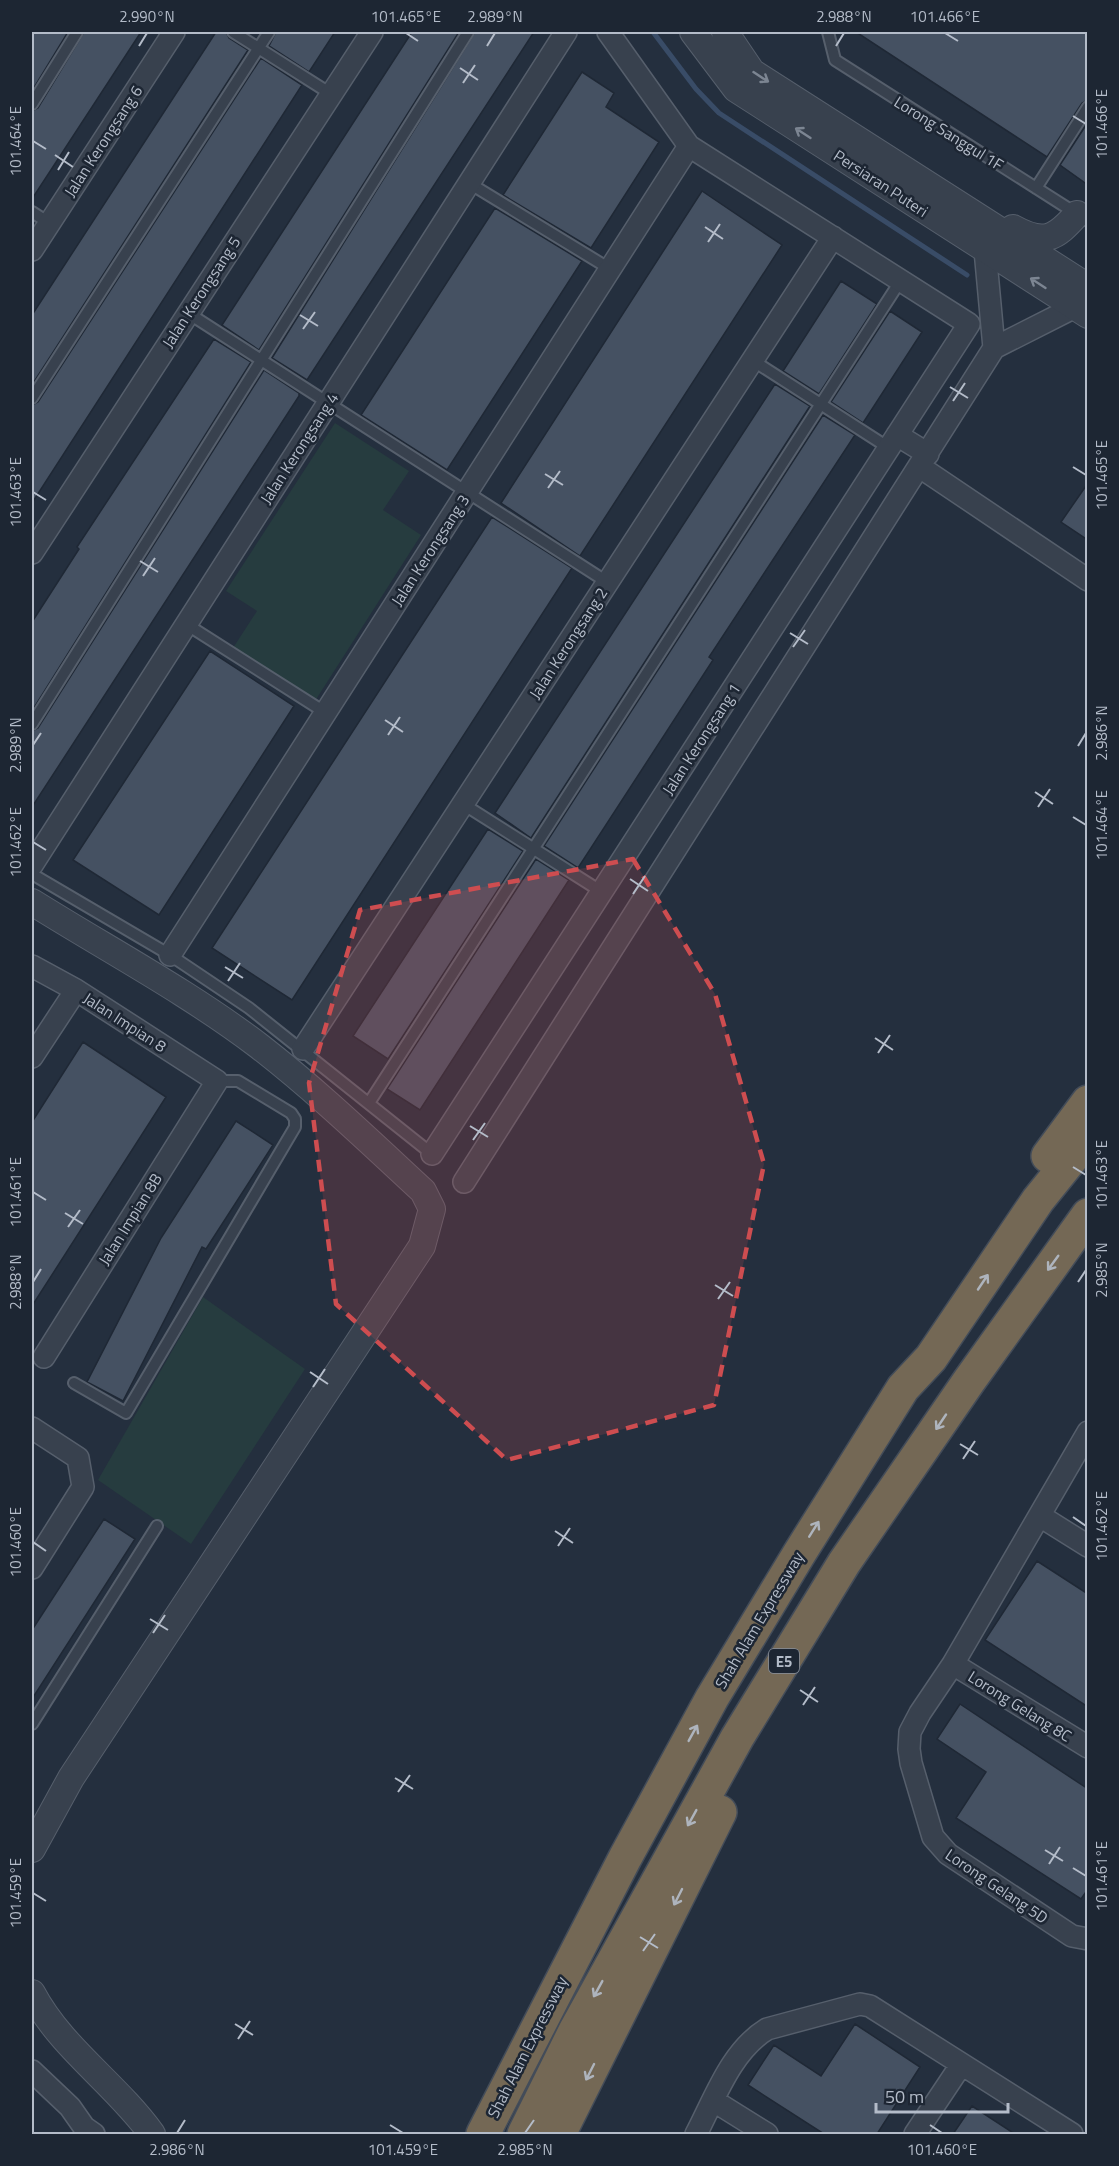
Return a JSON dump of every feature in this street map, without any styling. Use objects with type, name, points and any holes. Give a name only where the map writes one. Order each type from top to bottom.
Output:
[{"type":"highway","points":[[903,1388],[957,1280],[1088,1102]]},
{"type":"highway","name":"Shah Alam Expressway","points":[[483,2134],[625,1858],[712,1698],[903,1388],[931,1358],[1038,1200],[1088,1138]]},
{"type":"highway","name":"E5","points":[[524,2134],[575,2031],[737,1738],[844,1563],[969,1381],[1088,1215]]},
{"type":"highway","points":[[969,1381],[1057,1295],[1088,1253]]},
{"type":"highway","points":[[559,2134],[844,1563]]},
{"type":"highway","points":[[457,2134],[625,1858]]},
{"type":"street","name":"Jalan Kerongsang 6","points":[[32,250],[40,218],[174,32]]},
{"type":"street","name":"Jalan Kerongsang 5","points":[[32,553],[38,530],[188,313],[372,32]]},
{"type":"street","name":"Jalan Kerongsang 4","points":[[32,865],[566,32]]},
{"type":"street","points":[[608,32],[689,146],[901,280]]},
{"type":"street","name":"Persiaran Puteri","points":[[693,32],[736,89],[985,250],[1083,303]]},
{"type":"street","name":"Persiaran Puteri","points":[[725,32],[752,72],[927,184],[1083,303]]},
{"type":"street","name":"Jalan Kerongsang 3","points":[[170,956],[689,146]]},
{"type":"street","points":[[927,184],[1026,236],[1052,237],[1082,217]]},
{"type":"street","points":[[1082,217],[1065,247],[1070,260],[1088,281]]},
{"type":"street","name":"Jalan Kerongsang 2","points":[[303,1049],[833,237]]},
{"type":"street","points":[[985,250],[994,348]]},
{"type":"street","name":"Jalan Kerongsang 1","points":[[432,1154],[969,324],[901,280]]},
{"type":"street","points":[[464,1182],[994,348],[1083,303]]},
{"type":"street","points":[[893,442],[924,461],[1088,580]]},
{"type":"street","points":[[32,902],[187,998],[257,1045],[306,1084],[423,1191],[432,1209],[422,1246],[77,1768],[32,1849]]},
{"type":"street","name":"Jalan Impian 8","points":[[32,966],[76,990],[217,1081]]},
{"type":"street","points":[[32,1057],[76,990]]},
{"type":"street","name":"Jalan Impian 8B","points":[[38,1356],[217,1081]]},
{"type":"street","points":[[32,1428],[78,1458],[83,1487],[32,1568]]},
{"type":"street","name":"Lorong Gelang 5D","points":[[1080,1937],[948,1854],[933,1837],[909,1749],[910,1732],[953,1664],[1088,1432]]},
{"type":"street","points":[[1040,1516],[1088,1546]]},
{"type":"street","name":"Lorong Gelang 8C","points":[[953,1664],[1088,1747]]},
{"type":"street","points":[[32,1994],[41,2011],[57,2031],[152,2134]]},
{"type":"street","points":[[696,2134],[740,2053],[755,2037],[767,2029],[849,2006],[870,2006],[1072,2134]]},
{"type":"street","points":[[915,2134],[961,2065]]},
{"type":"street","points":[[32,2071],[70,2107],[85,2132]]},
{"type":"street","points":[[714,2101],[767,2134]]},
{"type":"lane","points":[[32,104],[77,32]]},
{"type":"lane","points":[[233,32],[331,94]]},
{"type":"lane","points":[[32,398],[269,32]]},
{"type":"lane","points":[[32,724],[468,32]]},
{"type":"lane","name":"Lorong Sanggul 1F","points":[[828,32],[835,60],[1082,217]]},
{"type":"lane","points":[[1036,188],[1088,107]]},
{"type":"lane","points":[[469,183],[610,269]]},
{"type":"lane","points":[[369,1103],[901,280]]},
{"type":"lane","points":[[188,313],[608,582]]},
{"type":"lane","points":[[752,360],[822,405],[893,442]]},
{"type":"lane","points":[[186,624],[326,713]]},
{"type":"lane","points":[[463,804],[602,892]]},
{"type":"lane","points":[[32,873],[170,956],[249,1008],[432,1154]]},
{"type":"lane","points":[[74,1383],[126,1413],[295,1127],[295,1119],[291,1113],[238,1081],[217,1081]]},
{"type":"lane","points":[[32,1724],[157,1526]]},
{"type":"highlighted area","points":[[633,859],[715,994],[764,1164],[714,1405],[507,1460],[336,1304],[309,1083],[360,910]]},
{"type":"green space","points":[[335,423],[409,471],[383,510],[421,535],[315,701],[233,648],[257,611],[226,591]]},
{"type":"green space","points":[[203,1297],[305,1369],[191,1544],[98,1480]]},
{"type":"building","points":[[32,32],[68,32],[32,91]]},
{"type":"building","points":[[84,32],[141,32],[32,199],[32,111],[38,108]]},
{"type":"building","points":[[216,32],[226,32],[229,38],[248,50],[32,385],[32,315]]},
{"type":"building","points":[[276,32],[335,32],[309,72],[269,46]]},
{"type":"building","points":[[412,32],[459,32],[259,350],[222,325]]},
{"type":"building","points":[[475,32],[534,32],[307,380],[272,358]]},
{"type":"building","points":[[856,32],[1088,32],[1088,100],[1082,103],[1047,157]]},
{"type":"building","points":[[261,58],[302,85],[32,503],[32,405],[38,402]]},
{"type":"building","points":[[582,72],[614,93],[606,107],[659,142],[591,248],[503,195]]},
{"type":"building","points":[[1088,122],[1088,185],[1060,165]]},
{"type":"building","points":[[702,191],[782,245],[580,556],[501,503]]},
{"type":"building","points":[[495,208],[582,261],[447,470],[361,415]]},
{"type":"building","points":[[841,281],[877,304],[819,394],[783,371]]},
{"type":"building","points":[[890,311],[922,332],[863,423],[831,402]]},
{"type":"building","points":[[214,339],[251,362],[32,711],[32,622],[79,549],[77,547]]},
{"type":"building","points":[[264,370],[299,393],[299,396],[32,807],[32,731],[38,728]]},
{"type":"building","points":[[775,384],[810,406],[531,838],[495,813]]},
{"type":"building","points":[[823,415],[855,435],[709,657],[713,660],[578,868],[544,846]]},
{"type":"building","points":[[1088,483],[1088,540],[1061,522]]},
{"type":"building","points":[[492,517],[572,568],[292,1000],[212,948]]},
{"type":"building","points":[[210,651],[294,706],[159,915],[73,860]]},
{"type":"building","points":[[488,829],[523,851],[388,1059],[353,1036]]},
{"type":"building","points":[[536,859],[569,880],[420,1110],[387,1089]]},
{"type":"building","points":[[83,1042],[166,1097],[32,1306],[32,1122]]},
{"type":"building","points":[[236,1121],[273,1145],[206,1249],[202,1247],[123,1401],[87,1382],[161,1238]]},
{"type":"building","points":[[104,1519],[135,1539],[32,1699],[32,1630]]},
{"type":"building","points":[[1037,1561],[1088,1594],[1088,1707],[985,1640]]},
{"type":"building","points":[[960,1704],[1088,1789],[1088,1889],[1081,1899],[956,1818],[986,1772],[937,1739]]},
{"type":"building","points":[[855,2024],[920,2067],[877,2134],[824,2134],[748,2085],[774,2045],[821,2076]]},
{"type":"building","points":[[972,2106],[1015,2134],[953,2134]]},
{"type":"waterway","points":[[653,32],[696,89],[719,113],[967,275]]}]
